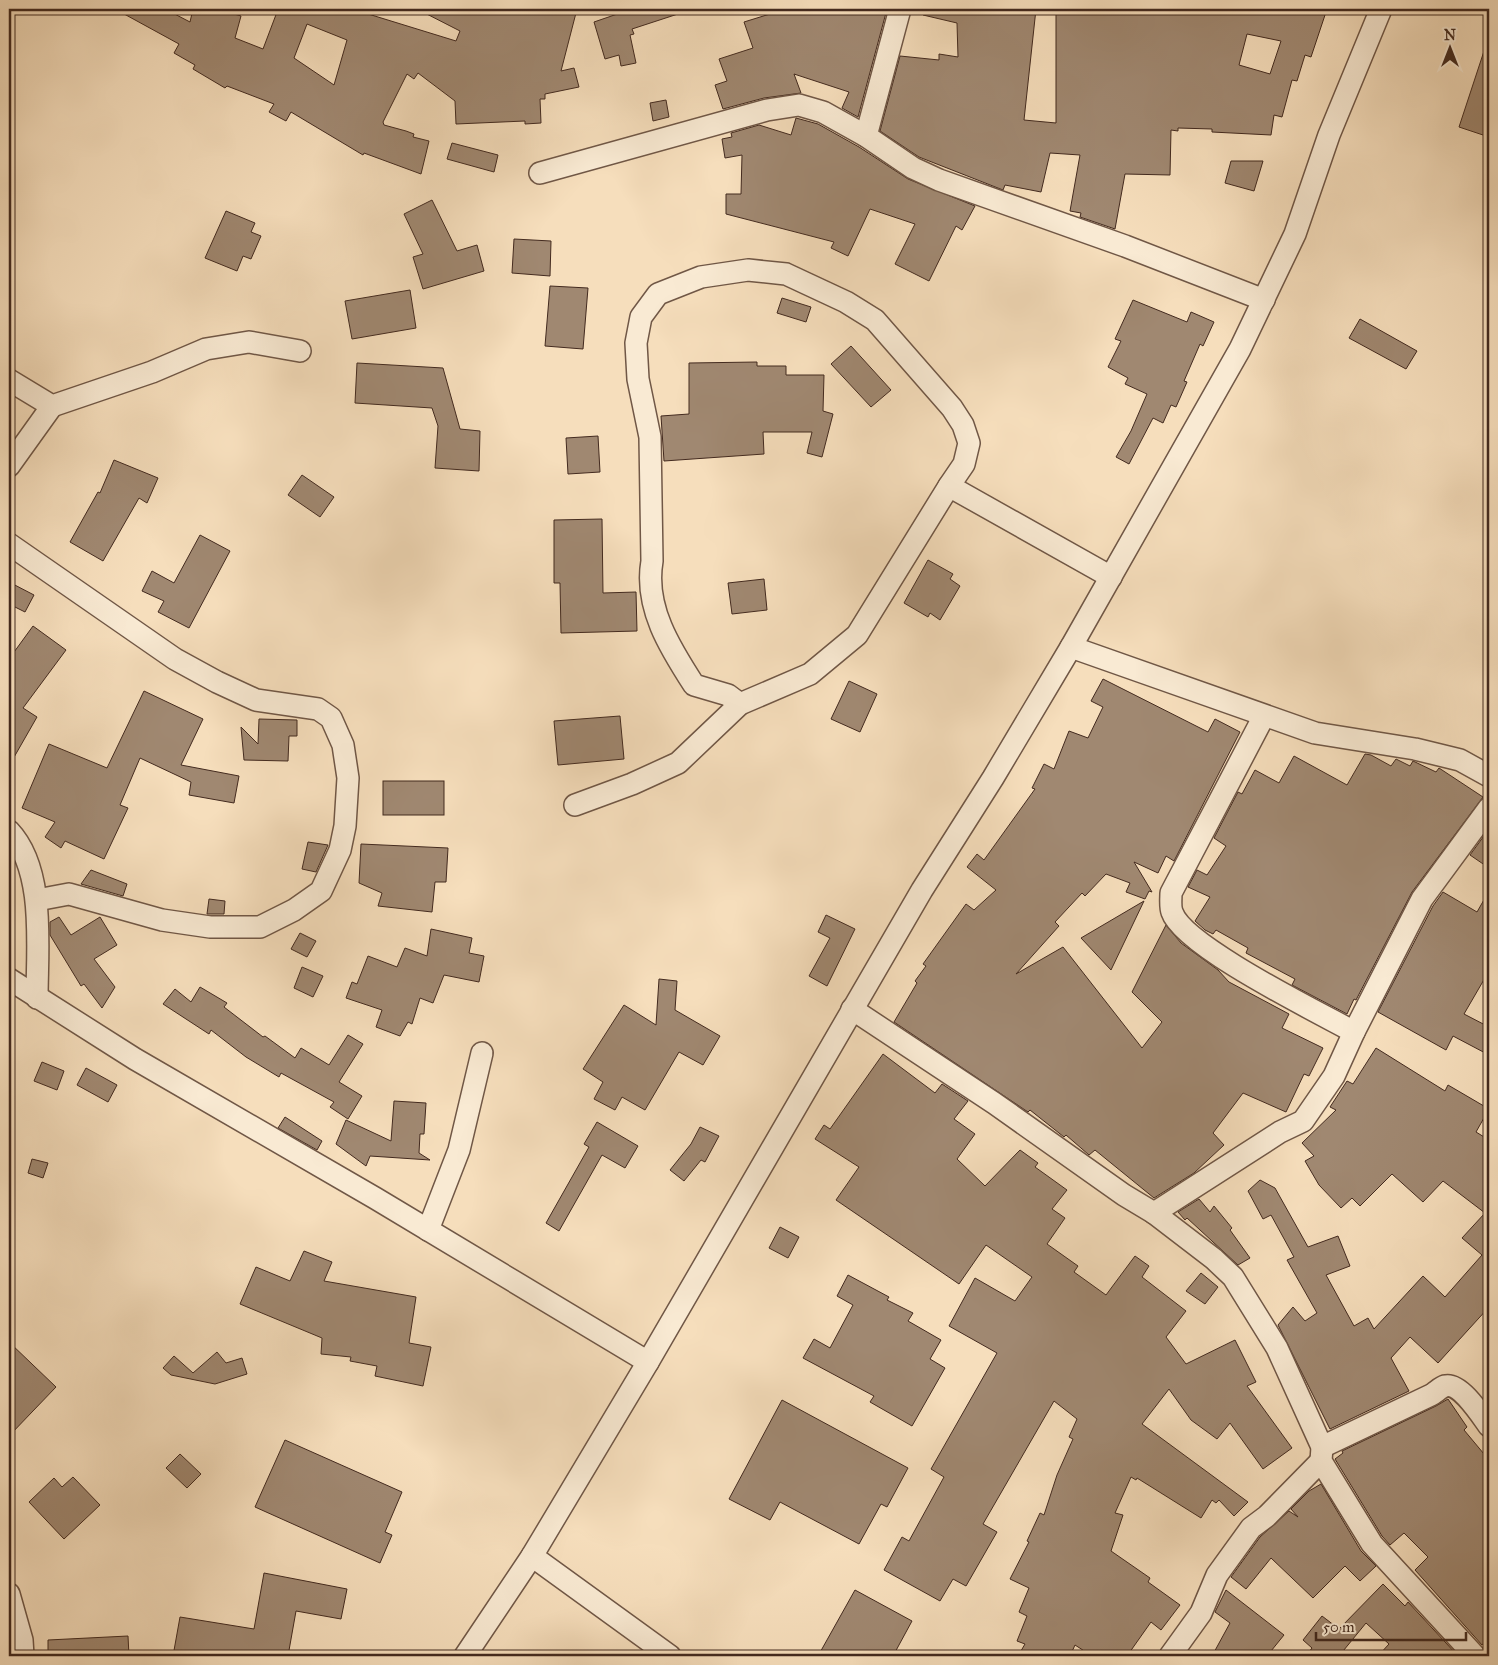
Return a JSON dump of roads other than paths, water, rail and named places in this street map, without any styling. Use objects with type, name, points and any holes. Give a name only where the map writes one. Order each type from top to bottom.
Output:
[{"type":"street","points":[[866,136],[900,9]]},
{"type":"street","points":[[465,1656],[532,1556],[648,1362],[852,1009],[1111,577],[1240,350],[1295,234],[1329,135],[1381,9]]},
{"type":"street","points":[[540,173],[767,110],[800,105],[823,112],[866,136],[913,168],[940,180],[1125,246],[1264,300]]},
{"type":"street","points":[[575,805],[632,784],[678,763],[740,704],[810,674],[857,634],[964,464],[968,442],[963,425],[952,408],[875,320],[846,302],[786,274],[748,270],[701,277],[658,294],[641,317],[636,343],[638,379],[650,437],[652,561],[649,576],[651,592],[665,638],[694,685],[728,695],[740,704]]},
{"type":"street","points":[[9,466],[52,406],[152,372],[206,349],[249,342],[300,351]]},
{"type":"street","points":[[9,380],[52,406]]},
{"type":"street","points":[[949,486],[1111,577]]},
{"type":"street","points":[[9,544],[175,659],[217,682],[256,700],[318,709],[331,718],[343,744],[348,778],[345,826],[340,850],[321,891],[294,910],[260,927],[210,927],[162,920],[69,894],[37,900]]},
{"type":"street","points":[[1070,647],[1315,733],[1433,753],[1460,760],[1489,776]]},
{"type":"street","points":[[1264,716],[1171,893],[1172,912],[1192,938],[1248,974],[1354,1032]]},
{"type":"street","points":[[1154,1213],[1280,1132],[1303,1121],[1334,1076],[1354,1032],[1422,899],[1489,808]]},
{"type":"street","points":[[9,831],[15,838],[30,871],[37,900],[37,998]]},
{"type":"street","points":[[9,979],[135,1059],[428,1230],[648,1362]]},
{"type":"street","points":[[852,1009],[994,1103],[1124,1195],[1154,1213],[1214,1258],[1233,1278],[1277,1348],[1322,1454],[1372,1544],[1475,1656]]},
{"type":"street","points":[[428,1230],[459,1150],[482,1053]]},
{"type":"street","points":[[1170,1656],[1201,1613],[1218,1575],[1252,1528],[1267,1516],[1322,1454],[1432,1395],[1445,1386],[1454,1386],[1466,1396],[1489,1426]]},
{"type":"street","points":[[532,1556],[670,1656]]},
{"type":"street","points":[[9,1594],[22,1640],[22,1656]]}]
